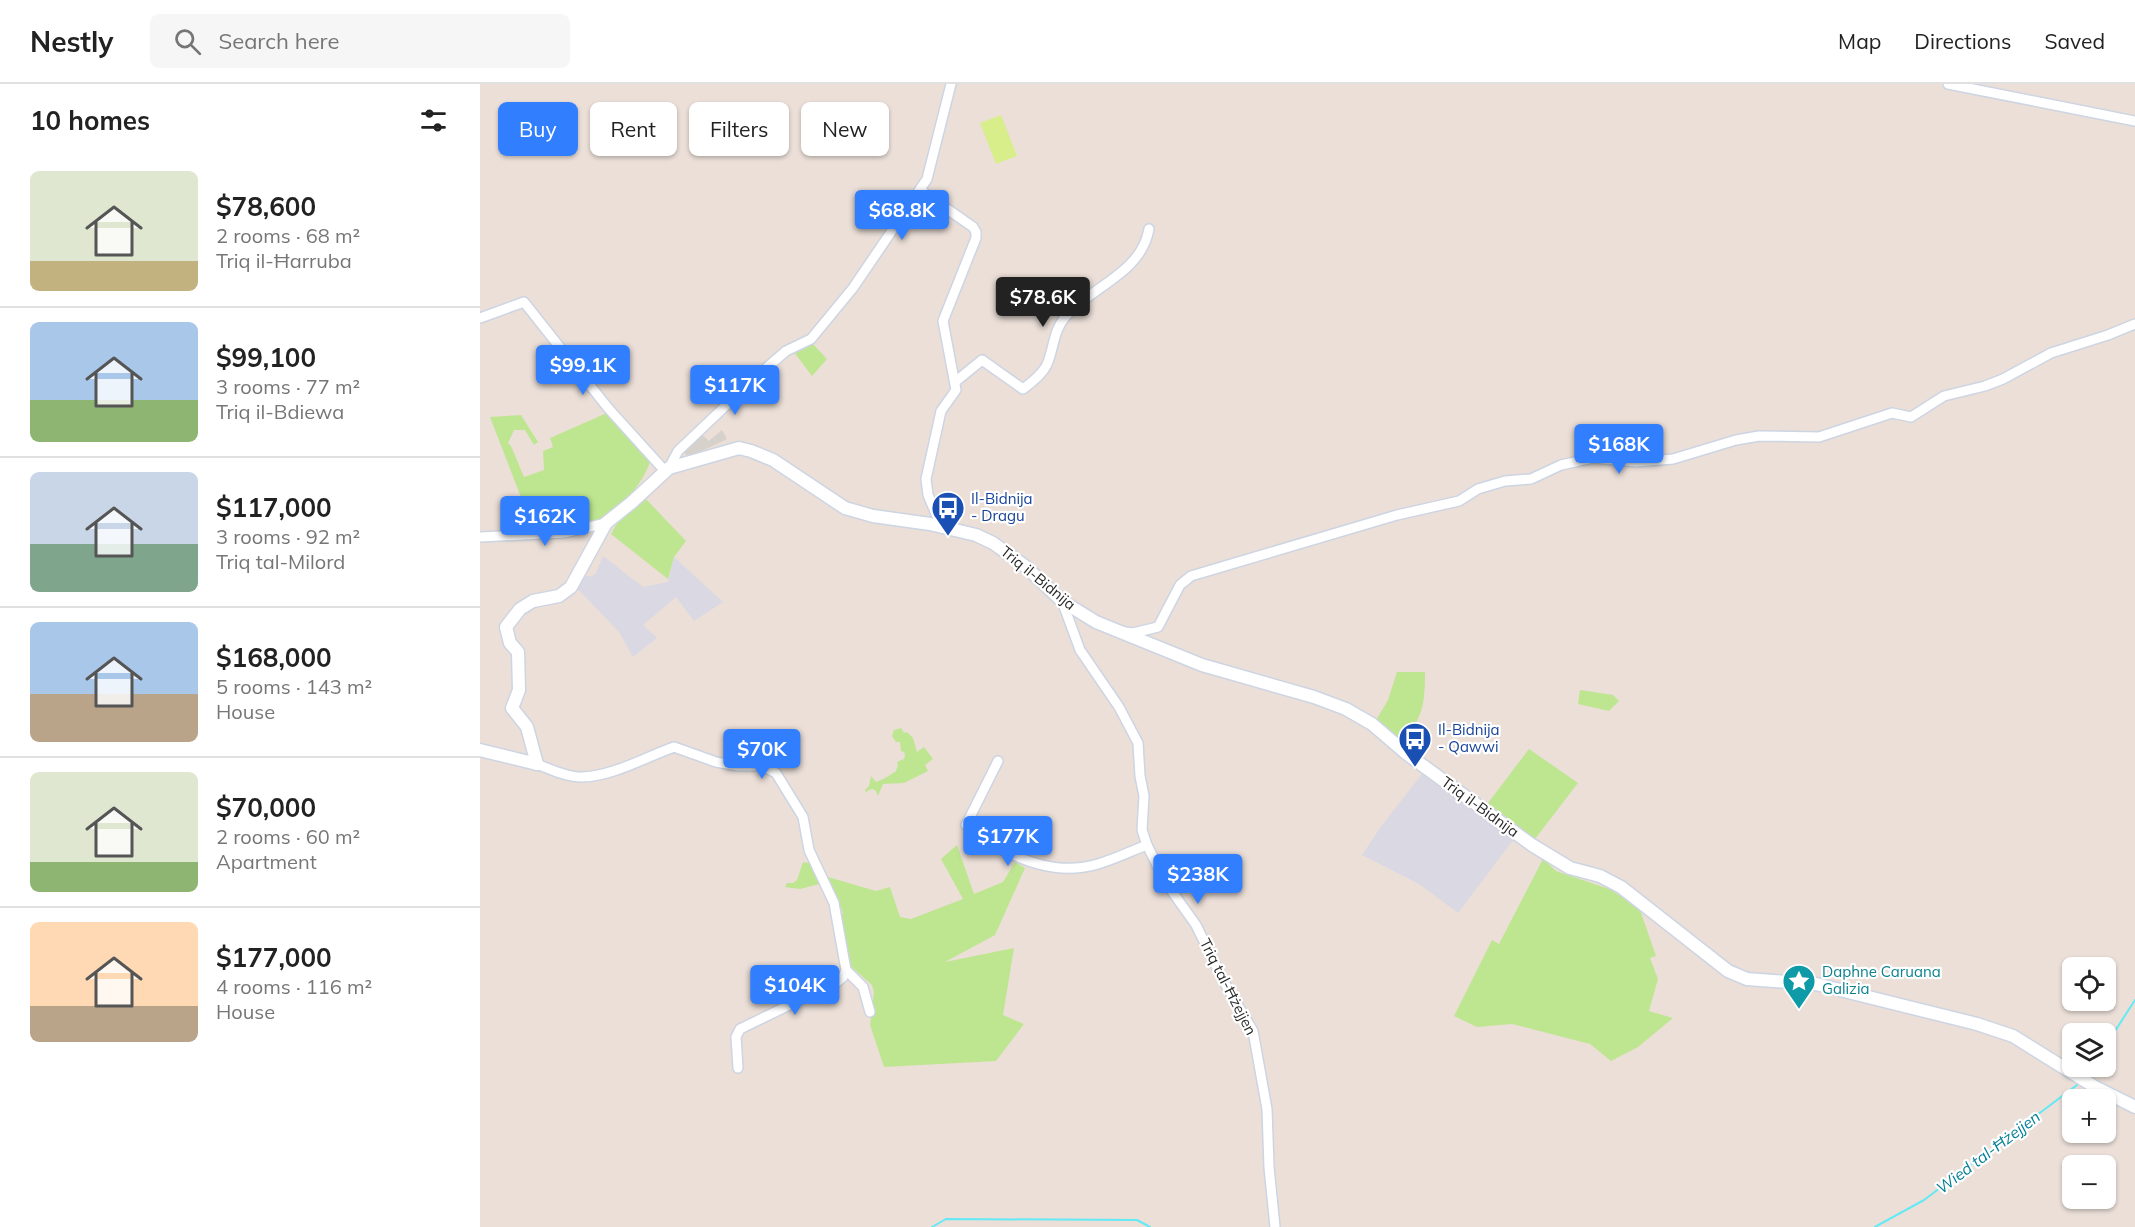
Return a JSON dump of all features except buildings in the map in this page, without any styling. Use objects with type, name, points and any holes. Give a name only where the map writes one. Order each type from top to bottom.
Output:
[{"type":"street","points":[[537,764],[527,727],[512,708],[519,690],[518,652],[510,643],[506,627],[520,609],[533,602],[559,596],[571,587],[606,524],[667,470],[678,451],[757,376],[786,351],[811,339],[853,288],[927,179],[951,84]]},
{"type":"street","points":[[1948,84],[2135,121]]},
{"type":"street","points":[[920,190],[973,227],[976,232],[976,238],[943,321],[956,390],[941,411],[926,479],[928,495],[942,528]]},
{"type":"street","points":[[955,382],[982,360],[1023,389],[1035,380],[1047,364],[1053,341],[1065,317],[1081,302],[1128,268],[1146,245],[1149,229]]},
{"type":"street","points":[[480,318],[524,302],[608,408],[667,470]]},
{"type":"street","points":[[1120,632],[1133,633],[1158,627],[1180,585],[1191,576],[1271,551],[1397,515],[1459,501],[1478,489],[1506,481],[1531,479],[1561,465],[1593,458],[1636,462],[1673,459],[1736,440],[1759,436],[1819,437],[1892,413],[1911,417],[1944,396],[1985,386],[2003,379],[2050,353],[2135,324]]},
{"type":"street","name":"Triq il-Bidnija","points":[[667,470],[739,448],[773,460],[845,508],[873,516],[976,535],[993,543],[1025,566],[1062,601],[1096,622],[1202,665],[1314,697],[1346,709],[1372,724],[1407,754],[1532,845],[1570,868],[1600,876],[1621,887],[1728,971],[1747,979],[1816,984],[1986,1027],[2013,1036],[2095,1088],[2135,1107]]},
{"type":"street","points":[[480,537],[564,533],[606,524]]},
{"type":"street","name":"Triq tal-Ħżejjen","points":[[1062,601],[1080,650],[1119,707],[1138,743],[1144,796],[1142,830],[1147,844],[1166,883],[1196,925],[1224,982],[1253,1031],[1267,1109],[1269,1167],[1275,1227]]},
{"type":"street","points":[[480,750],[582,777],[640,761],[674,747],[716,762],[738,766],[762,766],[776,773],[803,817],[809,850],[834,903],[846,969],[843,977],[837,982],[740,1029],[736,1037],[738,1068]]},
{"type":"street","points":[[998,761],[966,825],[983,842],[986,841],[1035,864],[1065,868],[1098,864],[1147,844]]},
{"type":"street","points":[[846,969],[863,987],[870,1012]]},
{"type":"shaded area","points":[[722,430],[727,439],[689,457],[684,453],[701,434],[709,441]]},
{"type":"shaded area","points":[[603,556],[643,587],[668,582],[674,557],[723,602],[694,621],[676,597],[643,625],[657,638],[633,657],[619,632],[575,586],[585,576],[592,576],[596,573]]},
{"type":"shaded area","points":[[1422,774],[1514,839],[1458,913],[1419,884],[1362,855]]},
{"type":"green space","points":[[1001,115],[1017,156],[996,164],[980,123]]},
{"type":"green space","points":[[812,343],[827,359],[812,376],[794,352]]},
{"type":"green space","points":[[607,413],[650,461],[639,484],[620,506],[602,520],[572,527],[534,531],[490,417],[521,415],[538,442],[534,445],[525,430],[514,430],[508,443],[524,477],[544,470],[543,451],[553,447],[550,438]]},
{"type":"green space","points":[[644,497],[686,541],[674,557],[668,579],[611,534],[616,525]]},
{"type":"green space","points":[[1397,672],[1425,672],[1421,710],[1404,745],[1375,722],[1388,700]]},
{"type":"green space","points":[[1580,690],[1613,695],[1619,701],[1609,711],[1578,704]]},
{"type":"green space","points":[[901,728],[904,733],[907,732],[913,738],[917,752],[924,747],[933,759],[925,765],[928,771],[904,783],[883,784],[878,796],[873,789],[868,790],[867,793],[865,790],[869,786],[871,776],[876,782],[884,779],[896,771],[897,762],[904,759],[905,755],[901,751],[900,742],[896,742],[892,736],[894,730]]},
{"type":"green space","points":[[1529,749],[1578,783],[1535,839],[1488,803]]},
{"type":"green space","points":[[957,845],[974,894],[1003,882],[1015,862],[1025,868],[995,935],[945,962],[1014,948],[1003,1015],[1024,1024],[996,1061],[884,1067],[870,1025],[874,992],[872,985],[847,963],[840,915],[843,913],[828,877],[876,891],[890,887],[900,917],[911,919],[963,899],[941,859]]},
{"type":"green space","points":[[810,858],[823,883],[800,889],[785,887],[787,883],[797,880],[803,862],[808,863]]},
{"type":"green space","points":[[1543,859],[1556,871],[1609,889],[1639,907],[1656,956],[1650,958],[1658,979],[1649,1011],[1673,1018],[1638,1047],[1611,1061],[1590,1044],[1512,1024],[1477,1027],[1454,1016],[1492,940],[1499,944]]},
{"type":"waterway","name":"Wied tal-Ħżejjen","points":[[2116,1029],[2135,1000]]},
{"type":"waterway","name":"Wied tal-Ħżejjen","points":[[1875,1227],[1924,1200],[2081,1082]]},
{"type":"waterway","name":"Wied tal-Ħżejjen","points":[[932,1227],[946,1219],[1137,1220],[1150,1227]]},
{"type":"place","name":"Il-Bidnija - Dragu","points":[[948,537]]},
{"type":"place","name":"Il-Bidnija - Qawwi","points":[[1415,768]]},
{"type":"place","name":"Daphne Caruana Galizia","points":[[1799,1010]]}]
